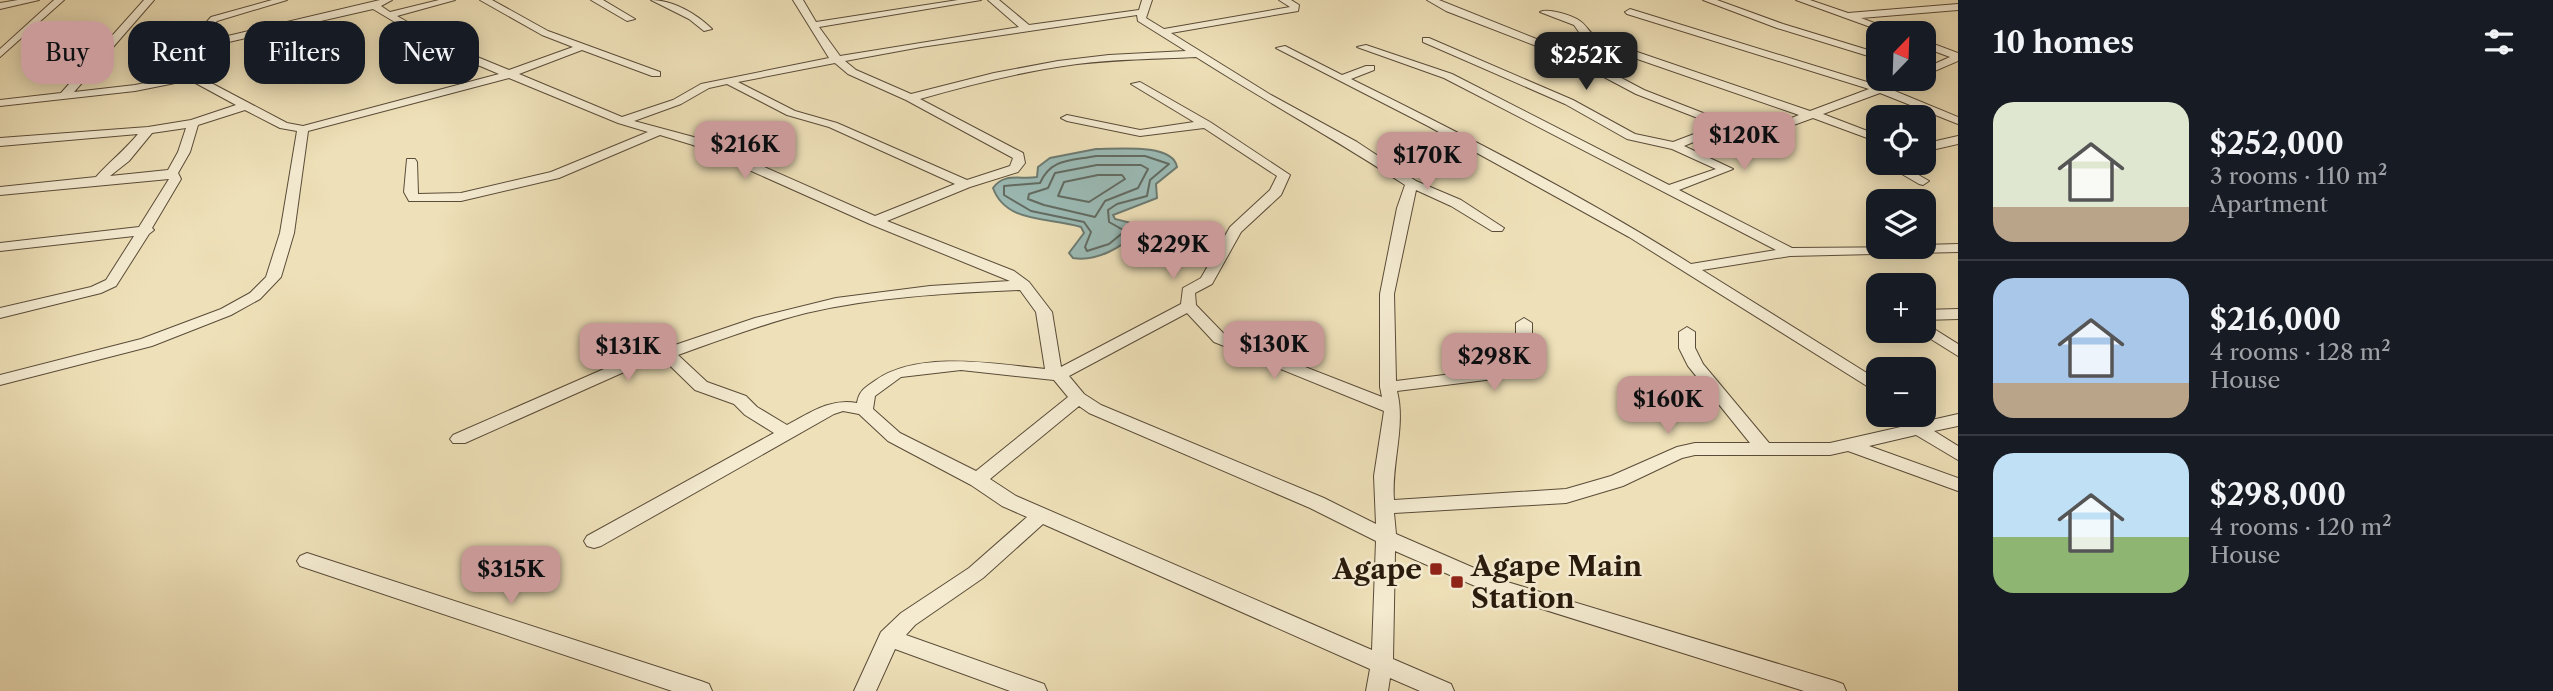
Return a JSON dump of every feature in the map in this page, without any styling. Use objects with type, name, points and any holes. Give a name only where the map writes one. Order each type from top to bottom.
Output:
[{"type":"street","points":[[0,6],[34,0]]},
{"type":"street","points":[[0,54],[59,0]]},
{"type":"street","points":[[64,96],[149,0]]},
{"type":"street","points":[[212,21],[282,0]]},
{"type":"street","points":[[230,39],[374,6],[387,0]]},
{"type":"street","points":[[388,15],[450,0]]},
{"type":"street","points":[[485,0],[525,24],[656,74]]},
{"type":"street","points":[[596,0],[630,19]]},
{"type":"street","points":[[656,0],[692,17],[707,29]]},
{"type":"street","points":[[798,0],[836,59],[852,72],[910,98],[1019,156],[1019,163],[1014,169],[966,184],[875,222]]},
{"type":"street","points":[[813,25],[975,0]]},
{"type":"street","points":[[993,0],[1026,27]]},
{"type":"street","points":[[1162,32],[1296,9],[1284,0]]},
{"type":"street","points":[[1432,0],[1574,57],[1651,97],[1741,132]]},
{"type":"street","points":[[1708,0],[1866,52]]},
{"type":"street","points":[[1801,0],[1866,22]]},
{"type":"street","points":[[1885,0],[1908,9]]},
{"type":"street","points":[[374,6],[444,47],[507,75],[622,121],[697,142],[875,222],[1009,274],[1024,285],[1044,312],[1051,365],[1078,398],[1095,409],[1317,503],[1451,568],[1498,587],[1835,691]]},
{"type":"street","points":[[622,121],[677,102],[705,86],[836,59],[1144,6],[1141,19],[1267,97],[1353,145],[1412,184],[1456,203],[1497,228]]},
{"type":"street","points":[[1848,16],[1958,7]]},
{"type":"street","points":[[1545,12],[1577,23],[1587,37]]},
{"type":"street","points":[[1630,12],[1866,85]]},
{"type":"street","points":[[1543,45],[1587,37],[1866,135]]},
{"type":"street","points":[[1426,40],[1569,102],[1631,137],[1675,146],[1727,169],[1669,189]]},
{"type":"street","points":[[204,84],[284,126],[303,129],[507,75],[582,47]]},
{"type":"street","points":[[1362,47],[1448,76],[1790,252]]},
{"type":"street","points":[[1281,48],[1456,137],[1634,234],[1866,380]]},
{"type":"street","points":[[1936,48],[1958,57]]},
{"type":"street","points":[[910,98],[978,79],[1078,61],[1130,55],[1198,54]]},
{"type":"street","points":[[1936,67],[1958,57]]},
{"type":"street","points":[[1341,79],[1370,68]]},
{"type":"street","points":[[729,81],[791,113],[833,125],[966,184]]},
{"type":"street","points":[[0,103],[155,84]]},
{"type":"street","points":[[1136,84],[1206,124],[1284,175],[1276,192],[1235,230],[1207,281],[1188,291],[1189,306],[1220,339],[1393,408]]},
{"type":"street","points":[[1675,146],[1688,136],[1741,132],[1765,134],[1873,91]]},
{"type":"street","points":[[1883,91],[1958,121]]},
{"type":"street","points":[[0,142],[148,130],[223,116],[245,106]]},
{"type":"street","points":[[1067,117],[1140,133],[1206,124]]},
{"type":"street","points":[[172,173],[184,152],[193,123]]},
{"type":"street","points":[[0,380],[54,369],[190,327],[244,302],[266,287],[274,278],[288,232],[303,129]]},
{"type":"street","points":[[99,181],[111,167],[125,158],[148,130]]},
{"type":"street","points":[[411,162],[410,192],[414,198],[461,197],[555,175],[657,132]]},
{"type":"street","points":[[1936,145],[1958,140]]},
{"type":"street","points":[[0,191],[172,173]]},
{"type":"street","points":[[0,313],[96,290],[111,283],[147,230],[176,179],[172,173]]},
{"type":"street","points":[[1912,175],[1923,181]]},
{"type":"street","points":[[1377,691],[1382,663],[1386,537],[1383,476],[1393,408],[1388,387],[1387,294],[1404,208],[1412,184]]},
{"type":"street","points":[[0,247],[147,230]]},
{"type":"street","points":[[1690,268],[1790,252],[1958,248]]},
{"type":"street","points":[[459,439],[645,354],[658,351],[667,353],[774,317],[892,293],[1024,285]]},
{"type":"street","points":[[864,410],[867,394],[897,373],[961,365],[1058,375],[1189,306]]},
{"type":"street","points":[[1936,315],[1958,314]]},
{"type":"street","points":[[1388,387],[1519,369],[1524,365],[1524,323]]},
{"type":"street","points":[[1687,332],[1688,348],[1696,366],[1765,450]]},
{"type":"street","points":[[1936,336],[1958,351]]},
{"type":"street","points":[[667,353],[701,386],[740,400],[751,411],[787,433]]},
{"type":"street","points":[[977,480],[1078,398]]},
{"type":"street","points":[[594,541],[828,410],[843,406],[864,410],[894,437],[977,480],[1009,501],[1443,691]]},
{"type":"street","points":[[1936,421],[1958,420]]},
{"type":"street","points":[[1385,507],[1566,496],[1617,481],[1686,451],[1743,447],[1765,450],[1830,449],[1909,427]]},
{"type":"street","points":[[1931,427],[1958,454]]},
{"type":"street","points":[[1849,445],[1958,485]]},
{"type":"street","points":[[865,691],[889,638],[908,619],[976,573],[1041,515]]},
{"type":"street","points":[[307,561],[701,691]]},
{"type":"street","points":[[889,638],[1035,691]]},
{"type":"water","points":[[1129,148],[1155,151],[1173,159],[1177,167],[1156,184],[1157,198],[1113,215],[1115,219],[1139,225],[1139,231],[1117,248],[1100,255],[1073,258],[1069,253],[1084,233],[1081,227],[1018,214],[999,200],[993,188],[1008,178],[1037,177],[1038,167],[1050,158],[1096,149]]},
{"type":"place","name":"Agape","points":[[1436,569]]},
{"type":"place","name":"Agape Main Station","points":[[1457,582]]}]
